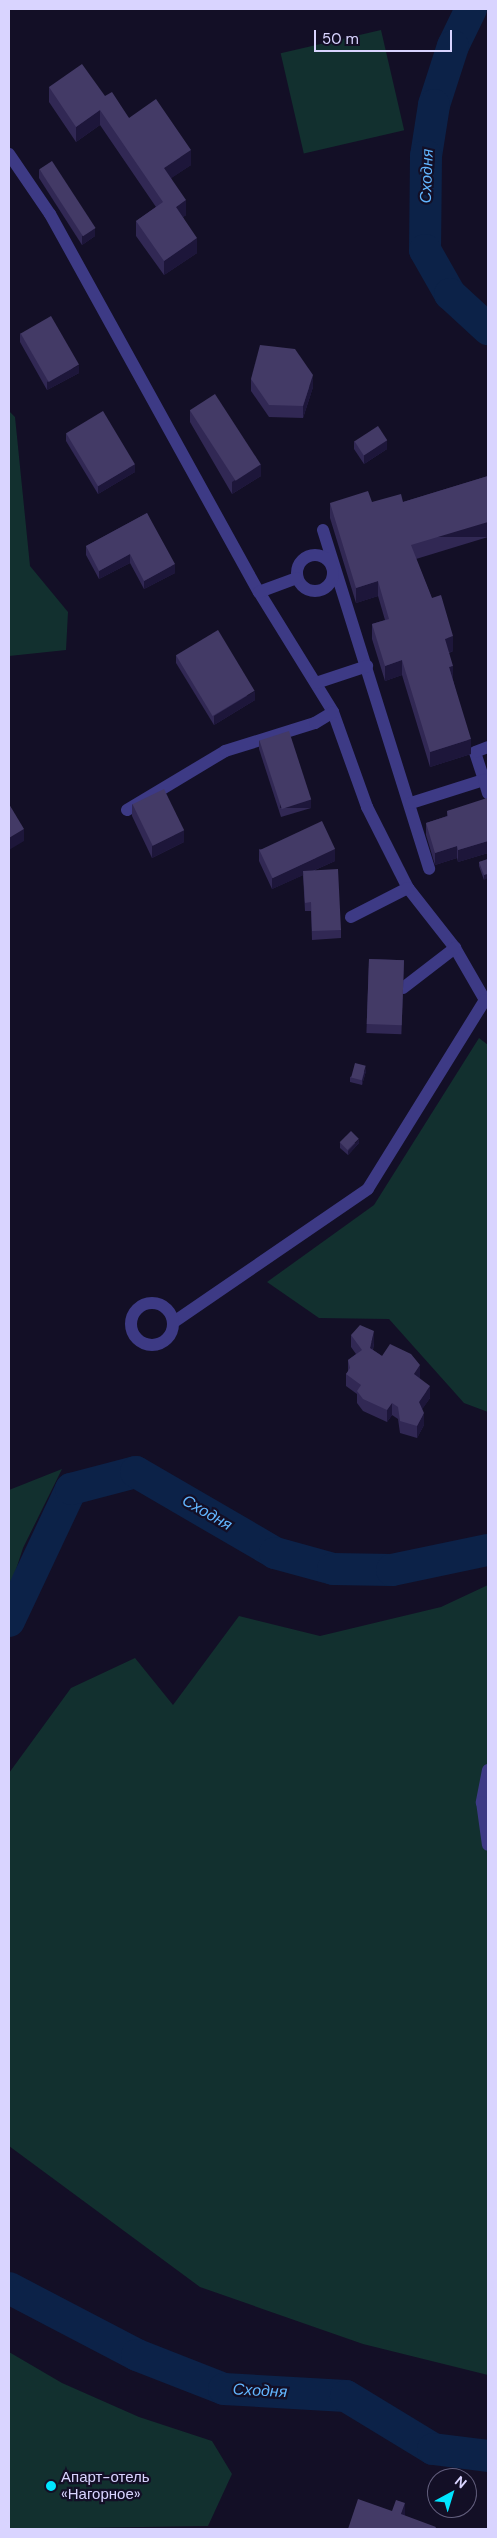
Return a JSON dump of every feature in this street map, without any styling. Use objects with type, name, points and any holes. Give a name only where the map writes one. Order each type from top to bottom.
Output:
[{"type":"lane","points":[[9,154],[50,214],[259,592],[333,712],[367,806],[408,888],[455,948],[487,1001],[368,1188],[175,1321]]},
{"type":"lane","points":[[323,530],[411,803],[429,869]]},
{"type":"lane","points":[[310,555],[325,557],[335,567],[331,582],[320,590],[306,589],[297,578],[299,564],[310,555]]},
{"type":"lane","points":[[259,592],[297,578]]},
{"type":"lane","points":[[316,683],[367,666]]},
{"type":"lane","points":[[127,810],[224,751],[315,723],[333,712]]},
{"type":"lane","points":[[488,747],[475,752],[488,793]]},
{"type":"lane","points":[[411,803],[484,780]]},
{"type":"lane","points":[[351,916],[408,888]]},
{"type":"lane","points":[[403,988],[455,948]]},
{"type":"lane","points":[[488,1770],[482,1802],[488,1845]]},
{"type":"green space","points":[[381,30],[404,130],[304,154],[281,53]]},
{"type":"green space","points":[[9,411],[15,417],[30,566],[68,612],[66,650],[9,656]]},
{"type":"green space","points":[[479,1038],[488,1045],[488,1412],[464,1403],[389,1319],[319,1318],[267,1282],[374,1205]]},
{"type":"green space","points":[[62,1469],[23,1548],[9,1591],[9,1490]]},
{"type":"green space","points":[[488,1585],[488,2375],[363,2344],[200,2287],[9,2146],[9,1773],[71,1688],[135,1658],[173,1705],[239,1616],[320,1636],[441,1607]]},
{"type":"green space","points":[[9,2352],[62,2383],[139,2417],[212,2441],[232,2474],[208,2526],[9,2529]]},
{"type":"building","points":[[82,64],[105,96],[112,92],[129,118],[156,99],[191,150],[164,168],[186,200],[176,207],[197,238],[164,261],[136,221],[163,202],[100,110],[76,127],[49,87]]},
{"type":"building","points":[[52,161],[96,228],[83,236],[39,169]]},
{"type":"building","points":[[51,316],[79,364],[49,382],[21,334]]},
{"type":"building","points":[[260,345],[295,349],[313,375],[303,406],[269,405],[251,379]]},
{"type":"building","points":[[215,394],[261,464],[236,481],[190,410]]},
{"type":"building","points":[[103,411],[135,464],[98,486],[66,433]]},
{"type":"building","points":[[378,426],[387,440],[364,456],[355,441]]},
{"type":"building","points":[[488,476],[488,522],[411,545],[432,598],[441,595],[453,636],[445,639],[453,666],[449,667],[471,739],[430,752],[402,660],[385,666],[372,624],[389,619],[378,581],[356,588],[330,503],[368,491],[372,502],[401,494],[403,502]]},
{"type":"building","points":[[147,513],[175,564],[144,581],[130,554],[99,571],[86,546]]},
{"type":"building","points":[[218,630],[255,691],[213,716],[176,655]]},
{"type":"building","points":[[289,731],[311,799],[282,809],[260,741]]},
{"type":"building","points":[[164,789],[184,830],[153,846],[133,804]]},
{"type":"building","points":[[487,798],[488,841],[458,850],[457,846],[435,853],[426,823],[448,816],[447,811]]},
{"type":"building","points":[[9,804],[24,829],[9,838]]},
{"type":"building","points":[[322,821],[335,849],[273,878],[259,850]]},
{"type":"building","points":[[488,859],[488,874],[484,875],[479,862]]},
{"type":"building","points":[[338,869],[341,930],[312,931],[311,902],[305,903],[303,871]]},
{"type":"building","points":[[369,959],[404,960],[402,1025],[367,1024]]},
{"type":"building","points":[[355,1063],[366,1066],[362,1080],[351,1077]]},
{"type":"building","points":[[351,1131],[359,1139],[347,1150],[340,1142]]},
{"type":"building","points":[[360,1325],[374,1331],[370,1348],[382,1356],[390,1344],[411,1354],[420,1365],[414,1374],[430,1386],[419,1402],[424,1413],[417,1426],[400,1421],[398,1407],[392,1403],[387,1410],[363,1399],[357,1391],[361,1385],[346,1374],[350,1368],[348,1360],[362,1350],[351,1335]]},
{"type":"building","points":[[358,2499],[392,2511],[396,2500],[405,2503],[401,2514],[436,2527],[435,2529],[348,2529]]},
{"type":"waterway","name":"Сходня","points":[[471,9],[453,46],[434,105],[426,156],[425,250],[450,294],[488,329]]},
{"type":"waterway","name":"Сходня","points":[[9,1621],[71,1489],[136,1472],[275,1553],[333,1569],[392,1570],[488,1550]]},
{"type":"waterway","name":"Сходня","points":[[9,2288],[137,2355],[224,2389],[346,2396],[433,2449],[488,2456]]},
{"type":"place","name":"Апарт-отель «Нагорное»","points":[[51,2486]]}]
